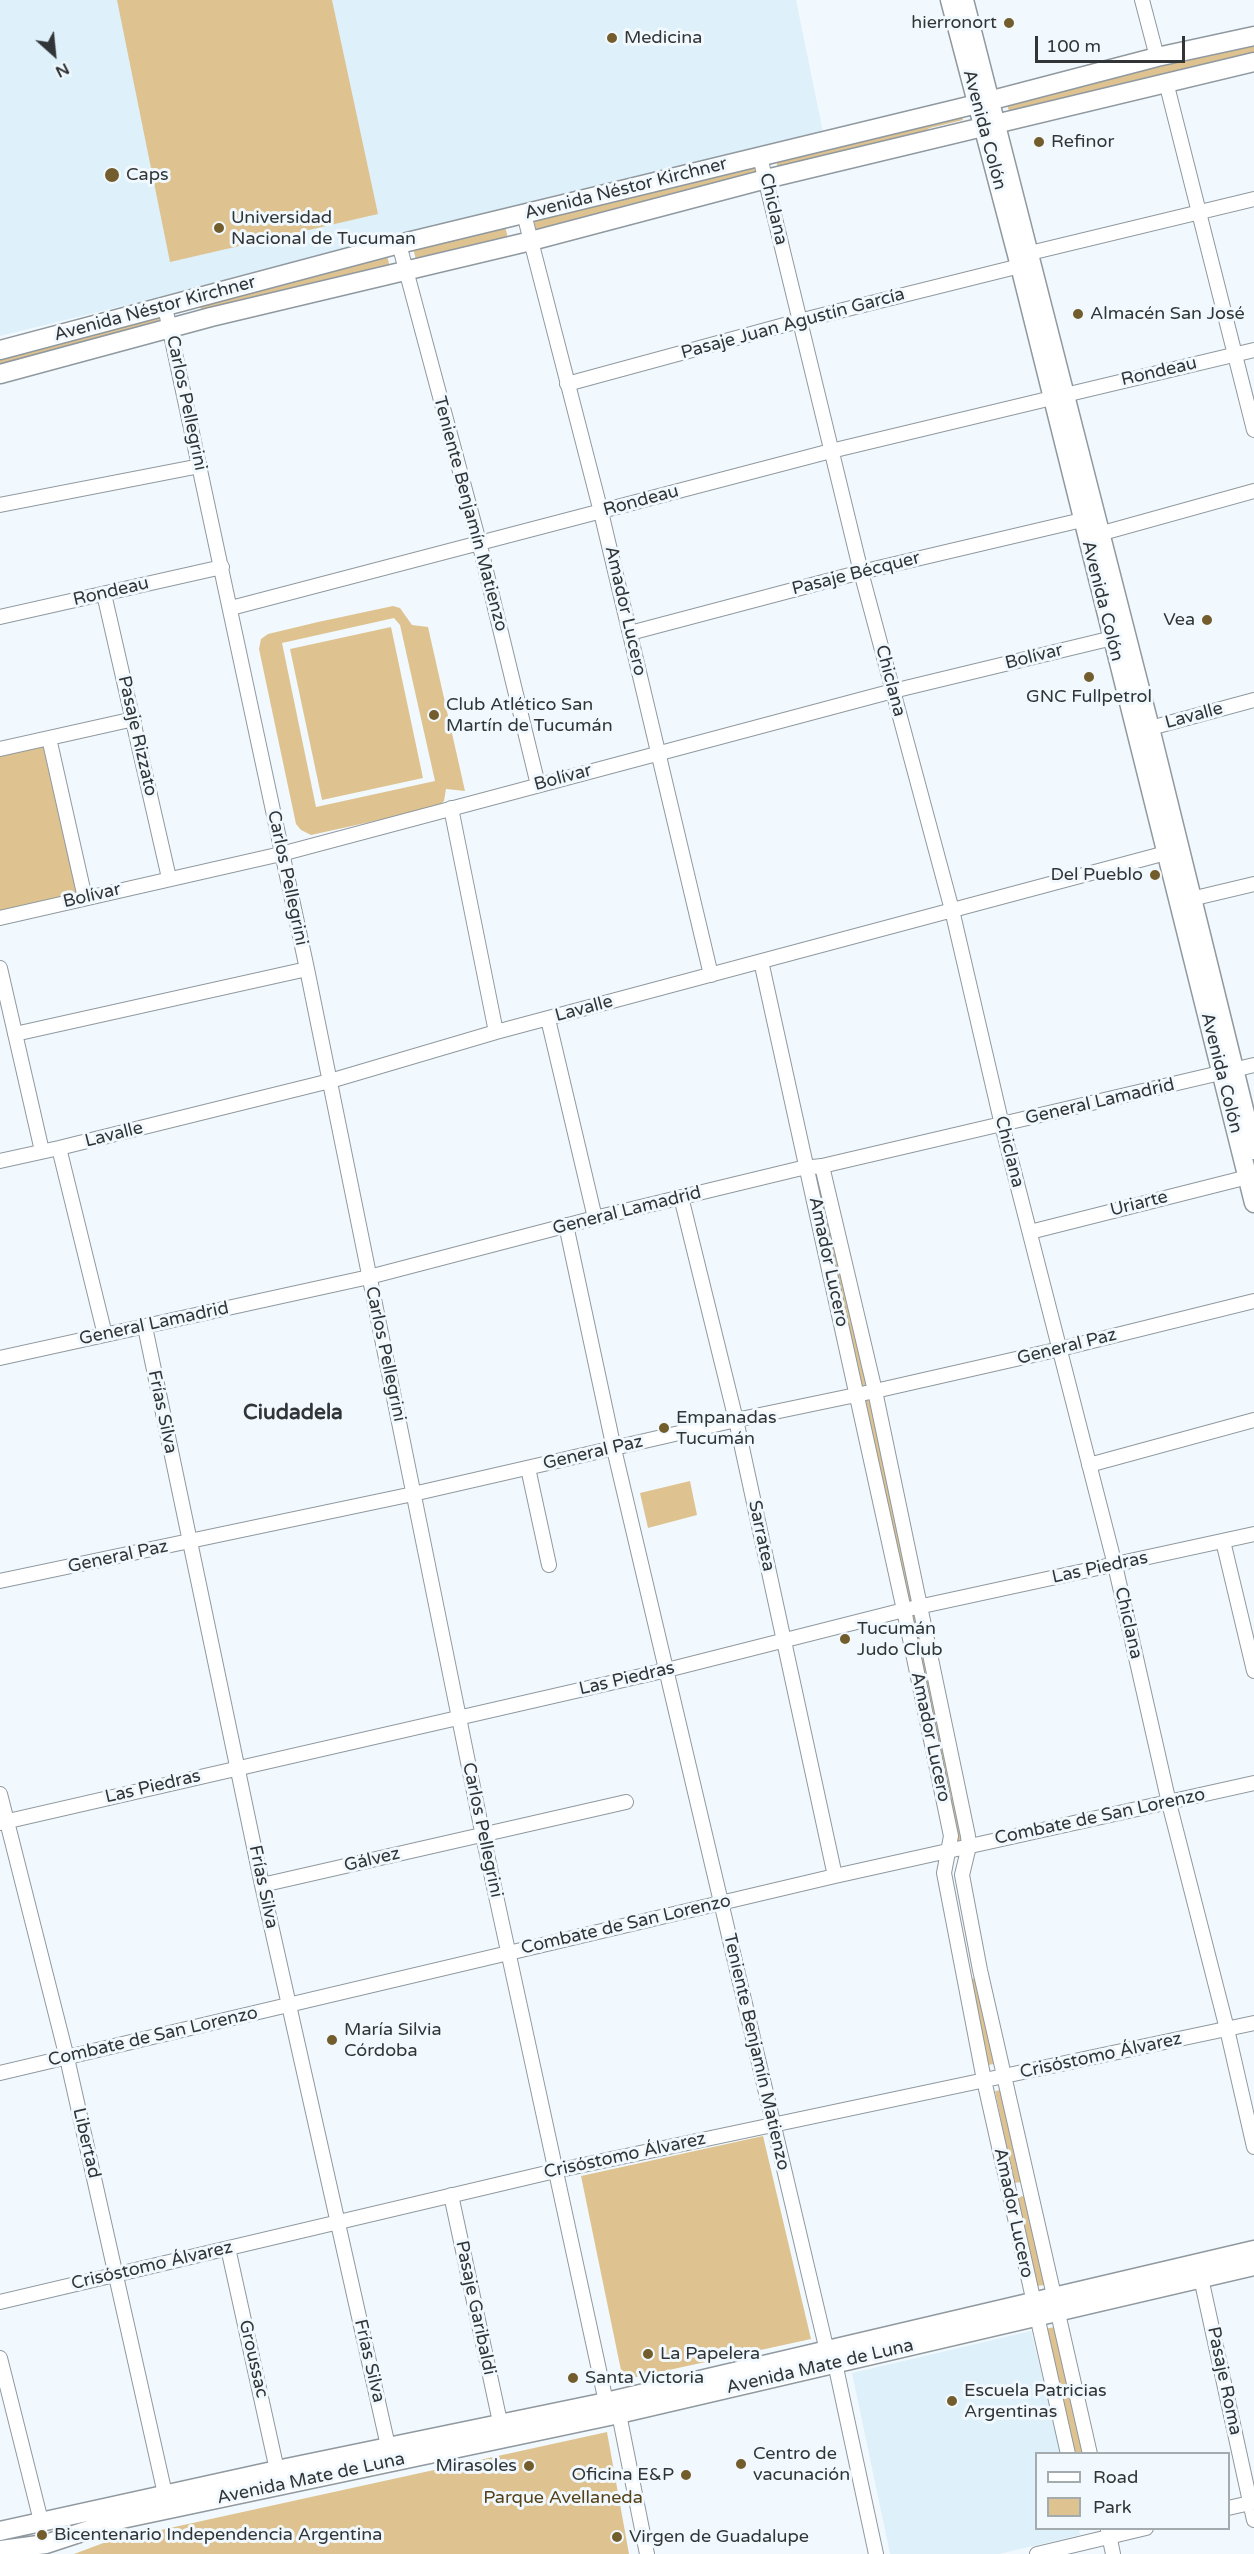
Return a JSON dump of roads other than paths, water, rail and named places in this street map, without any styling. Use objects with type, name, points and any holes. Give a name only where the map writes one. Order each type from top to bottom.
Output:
[{"type":"main road","name":"Avenida Colón","points":[[950,0],[984,102]]},
{"type":"main road","name":"Avenida Colón","points":[[964,0],[984,102],[1058,396],[1082,520],[1119,636]]},
{"type":"main road","name":"Avenida Néstor Kirchner","points":[[0,350],[399,244],[984,102],[1157,57],[1254,36]]},
{"type":"main road","name":"Avenida Néstor Kirchner","points":[[0,374],[169,329],[531,241],[766,179],[1254,62]]},
{"type":"main road","name":"Avenida Colón","points":[[1058,396],[1099,534],[1119,636],[1142,730],[1191,899],[1254,1203]]},
{"type":"main road","name":"Avenida Colón","points":[[1142,730],[1166,853],[1227,1071],[1254,1150]]},
{"type":"main road","name":"Avenida Mate de Luna","points":[[0,2550],[47,2549],[122,2519],[1034,2310],[1254,2250]]},
{"type":"main road","name":"Avenida Mate de Luna","points":[[1055,2305],[1254,2266]]},
{"type":"main road","name":"Avenida Mate de Luna","points":[[0,2531],[500,2422],[612,2408]]},
{"type":"street","points":[[1142,0],[1157,57]]},
{"type":"street","points":[[1166,82],[1197,212],[1236,354],[1254,430]]},
{"type":"street","name":"Chiclana","points":[[760,157],[861,572],[952,910],[1002,1125],[1114,1564],[1169,1803],[1227,2029],[1254,2147]]},
{"type":"street","name":"Pasaje Juan Agustín García","points":[[567,384],[1197,212],[1254,199]]},
{"type":"street","name":"Amador Lucero","points":[[524,214],[601,512],[711,975]]},
{"type":"street","name":"Teniente Benjamín Matienzo","points":[[399,244],[479,542],[538,785]]},
{"type":"street","name":"Carlos Pellegrini","points":[[165,307],[307,969],[483,1836],[555,2171],[647,2554]]},
{"type":"street","name":"Rondeau","points":[[231,608],[831,451],[1254,350]]},
{"type":"street","points":[[0,505],[200,466]]},
{"type":"street","points":[[1099,534],[1254,491]]},
{"type":"street","name":"Pasaje Bécquer","points":[[630,633],[861,572],[1082,520]]},
{"type":"street","name":"Rondeau","points":[[0,617],[222,567]]},
{"type":"street","name":"Pasaje Rizzato","points":[[104,594],[168,878]]},
{"type":"street","name":"Bolívar","points":[[0,918],[281,854],[893,691],[1119,636]]},
{"type":"street","name":"Lavalle","points":[[1142,730],[1254,700]]},
{"type":"street","points":[[0,750],[134,719]]},
{"type":"street","points":[[49,738],[85,898]]},
{"type":"street","points":[[451,808],[496,1032]]},
{"type":"street","name":"Lavalle","points":[[0,1161],[330,1081],[496,1032],[1166,853]]},
{"type":"street","points":[[1191,899],[1254,884]]},
{"type":"street","name":"Amador Lucero","points":[[761,960],[904,1610],[951,1836],[950,1851],[944,1865],[944,1873],[984,2080],[1068,2452]]},
{"type":"street","points":[[0,968],[42,1151]]},
{"type":"street","points":[[15,1034],[307,969]]},
{"type":"street","points":[[548,1019],[596,1218]]},
{"type":"street","name":"General Lamadrid","points":[[0,1358],[369,1277],[681,1197],[1002,1125],[1254,1065]]},
{"type":"street","points":[[59,1148],[105,1335]]},
{"type":"street","name":"Amador Lucero","points":[[822,1166],[875,1391],[969,1846],[962,1875],[980,1970],[1090,2452]]},
{"type":"street","name":"Uriarte","points":[[1029,1232],[1248,1177]]},
{"type":"street","name":"Sarratea","points":[[681,1197],[736,1420],[835,1876]]},
{"type":"street","name":"Teniente Benjamín Matienzo","points":[[566,1225],[614,1449],[720,1904],[831,2357],[876,2554]]},
{"type":"street","name":"General Paz","points":[[0,1581],[413,1494],[736,1420],[875,1391],[1060,1349],[1254,1300]]},
{"type":"street","name":"Frías Silva","points":[[145,1327],[262,1885],[388,2446]]},
{"type":"street","points":[[1089,1465],[1254,1420]]},
{"type":"street","points":[[528,1468],[549,1564]]},
{"type":"street","name":"Las Piedras","points":[[3,1822],[667,1670],[904,1610],[1254,1533]]},
{"type":"street","points":[[1223,1541],[1254,1671]]},
{"type":"street","name":"Combate de San Lorenzo","points":[[0,2073],[835,1876],[1254,1783]]},
{"type":"street","name":"Libertad","points":[[0,1794],[3,1822],[67,2058],[165,2494]]},
{"type":"street","name":"Gálvez","points":[[262,1885],[626,1802]]},
{"type":"street","points":[[964,1973],[980,1970]]},
{"type":"street","name":"Crisóstomo Álvarez","points":[[0,2302],[555,2171],[773,2123],[1004,2077],[1254,2023]]},
{"type":"street","points":[[1008,2192],[1029,2187]]},
{"type":"street","name":"Pasaje Garibaldi","points":[[451,2195],[500,2422]]},
{"type":"street","name":"Groussac","points":[[228,2248],[278,2470]]},
{"type":"street","name":"Pasaje Roma","points":[[1201,2278],[1252,2502],[1254,2520]]},
{"type":"street","points":[[0,2358],[41,2521]]},
{"type":"street","points":[[1060,2420],[1081,2416]]},
{"type":"street","points":[[1230,2508],[1252,2502]]},
{"type":"street","points":[[1037,2554],[1087,2536],[1136,2530]]},
{"type":"street","points":[[1108,2533],[1113,2554]]},
{"type":"place","name":"hierronort","points":[[1009,23]]},
{"type":"place","name":"Medicina","points":[[612,38]]},
{"type":"place","name":"Refinor","points":[[1039,142]]},
{"type":"place","name":"Caps","points":[[112,175]]},
{"type":"place","name":"Universidad Nacional de Tucuman","points":[[219,228]]},
{"type":"place","name":"Almacén San José","points":[[1078,314]]},
{"type":"place","name":"Vea","points":[[1207,620]]},
{"type":"place","name":"GNC Fullpetrol","points":[[1089,677]]},
{"type":"place","name":"Club Atlético San Martín de Tucumán","points":[[434,715]]},
{"type":"place","name":"Del Pueblo","points":[[1155,875]]},
{"type":"place","name":"Empanadas Tucumán","points":[[664,1428]]},
{"type":"place","name":"Tucumán Judo Club","points":[[845,1639]]},
{"type":"place","name":"María Silvia Córdoba","points":[[332,2040]]},
{"type":"place","name":"La Papelera","points":[[648,2354]]},
{"type":"place","name":"Santa Victoria","points":[[573,2378]]},
{"type":"place","name":"Escuela Patricias Argentinas","points":[[952,2401]]},
{"type":"place","name":"Centro de vacunación","points":[[741,2464]]},
{"type":"place","name":"Mirasoles","points":[[529,2466]]},
{"type":"place","name":"Oficina E&P","points":[[686,2475]]},
{"type":"place","name":"Bicentenario Independencia Argentina","points":[[42,2535]]},
{"type":"place","name":"Virgen de Guadalupe","points":[[617,2537]]},
{"type":"district","name":"Ciudadela","points":[[293,1413]]},
{"type":"park label","name":"Parque Avellaneda","points":[[563,2498]]}]
